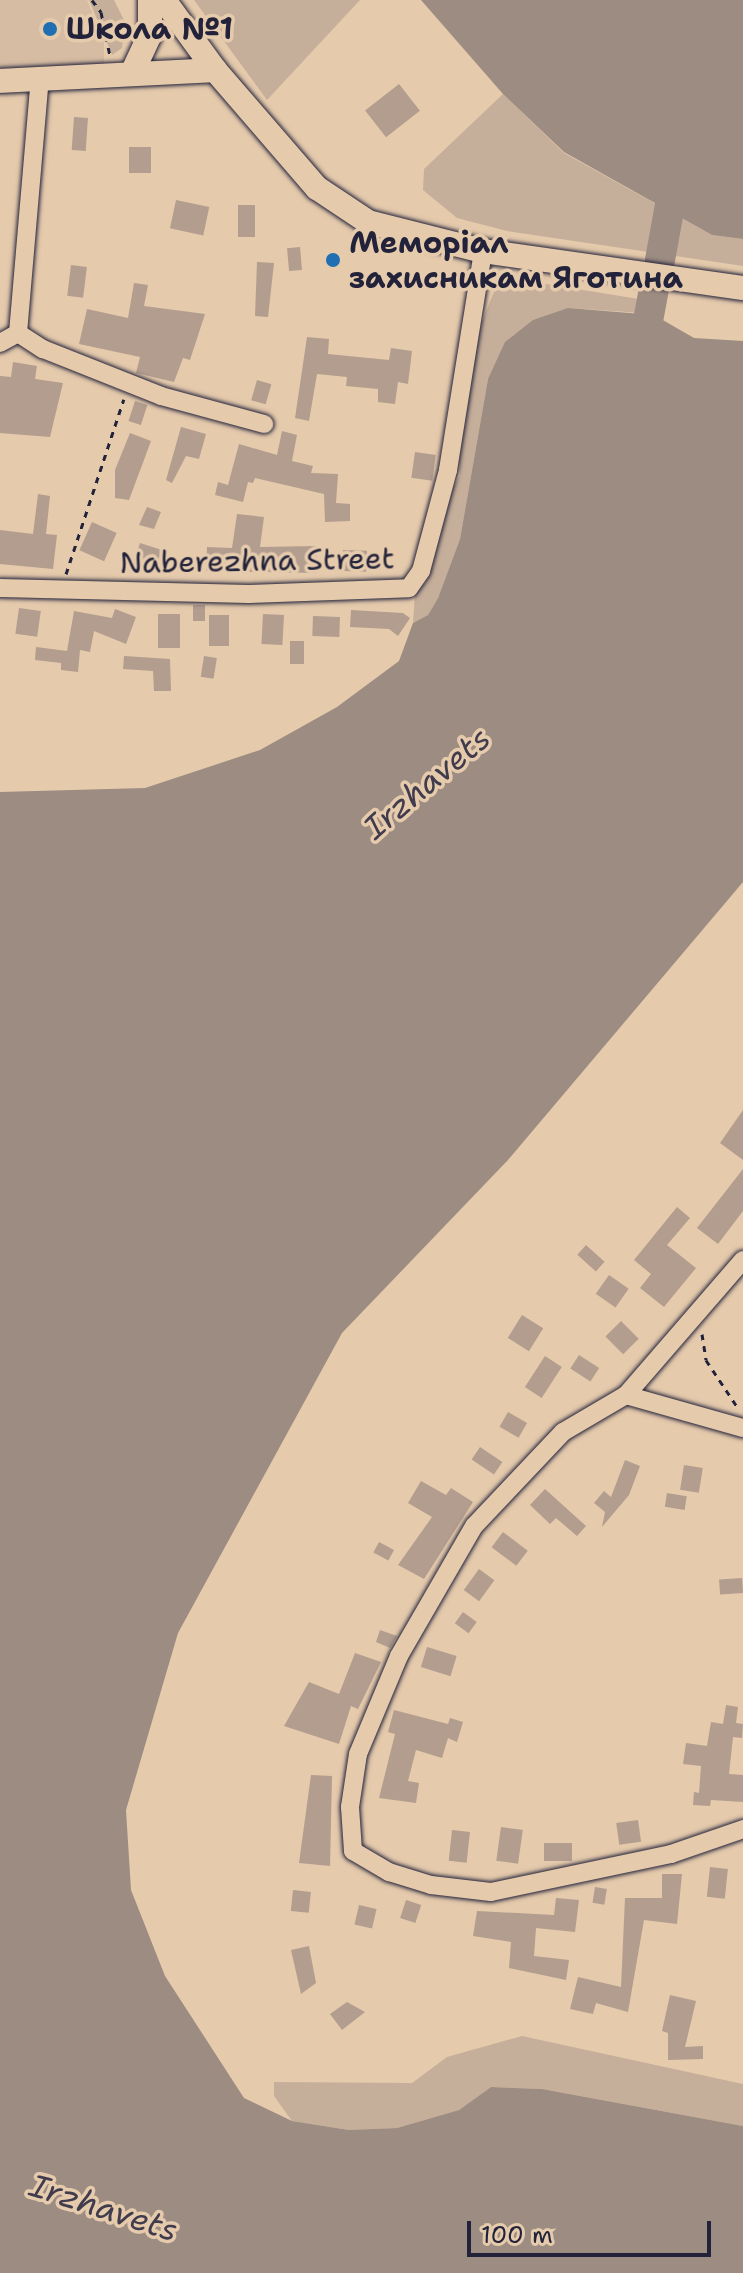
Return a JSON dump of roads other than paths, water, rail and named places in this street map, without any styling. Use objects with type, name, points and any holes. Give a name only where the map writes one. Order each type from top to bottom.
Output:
[{"type":"street","points":[[122,72],[150,35],[150,0]]},
{"type":"street","points":[[164,0],[215,70],[317,188],[368,222],[483,251],[743,288]]},
{"type":"street","points":[[0,81],[122,72],[215,70]]},
{"type":"street","points":[[18,333],[40,78]]},
{"type":"street","name":"Naberezhna Street","points":[[0,588],[249,594],[409,588],[421,571],[448,470],[483,251]]},
{"type":"street","points":[[0,343],[18,333]]},
{"type":"street","points":[[18,333],[43,349],[131,381],[161,396],[264,424]]},
{"type":"street","points":[[743,1260],[626,1395],[563,1432],[474,1526],[399,1656],[358,1754],[350,1807],[353,1851],[389,1872],[431,1885],[491,1892],[671,1854],[743,1829]]},
{"type":"street","points":[[626,1395],[743,1428]]},
{"type":"water","points":[[421,0],[743,0],[743,239],[712,235],[564,152],[503,94]]},
{"type":"water","points":[[568,308],[654,315],[694,338],[743,341],[743,882],[508,1160],[342,1333],[178,1633],[126,1810],[131,1890],[165,1976],[244,2098],[292,2121],[349,2130],[397,2128],[459,2110],[491,2087],[542,2089],[743,2126],[743,2273],[0,2273],[0,792],[145,788],[260,750],[337,707],[399,661],[413,623],[428,615],[438,598],[460,539],[488,379],[505,342],[533,320]]},
{"type":"waterway","name":"Irzhavets","points":[[660,260],[676,172]]},
{"type":"waterway","name":"Irzhavets","points":[[642,353],[654,289]]},
{"type":"place","name":"Школа №1","points":[[50,29]]},
{"type":"place","name":"Меморіал захисникам Яготина","points":[[333,260]]}]
